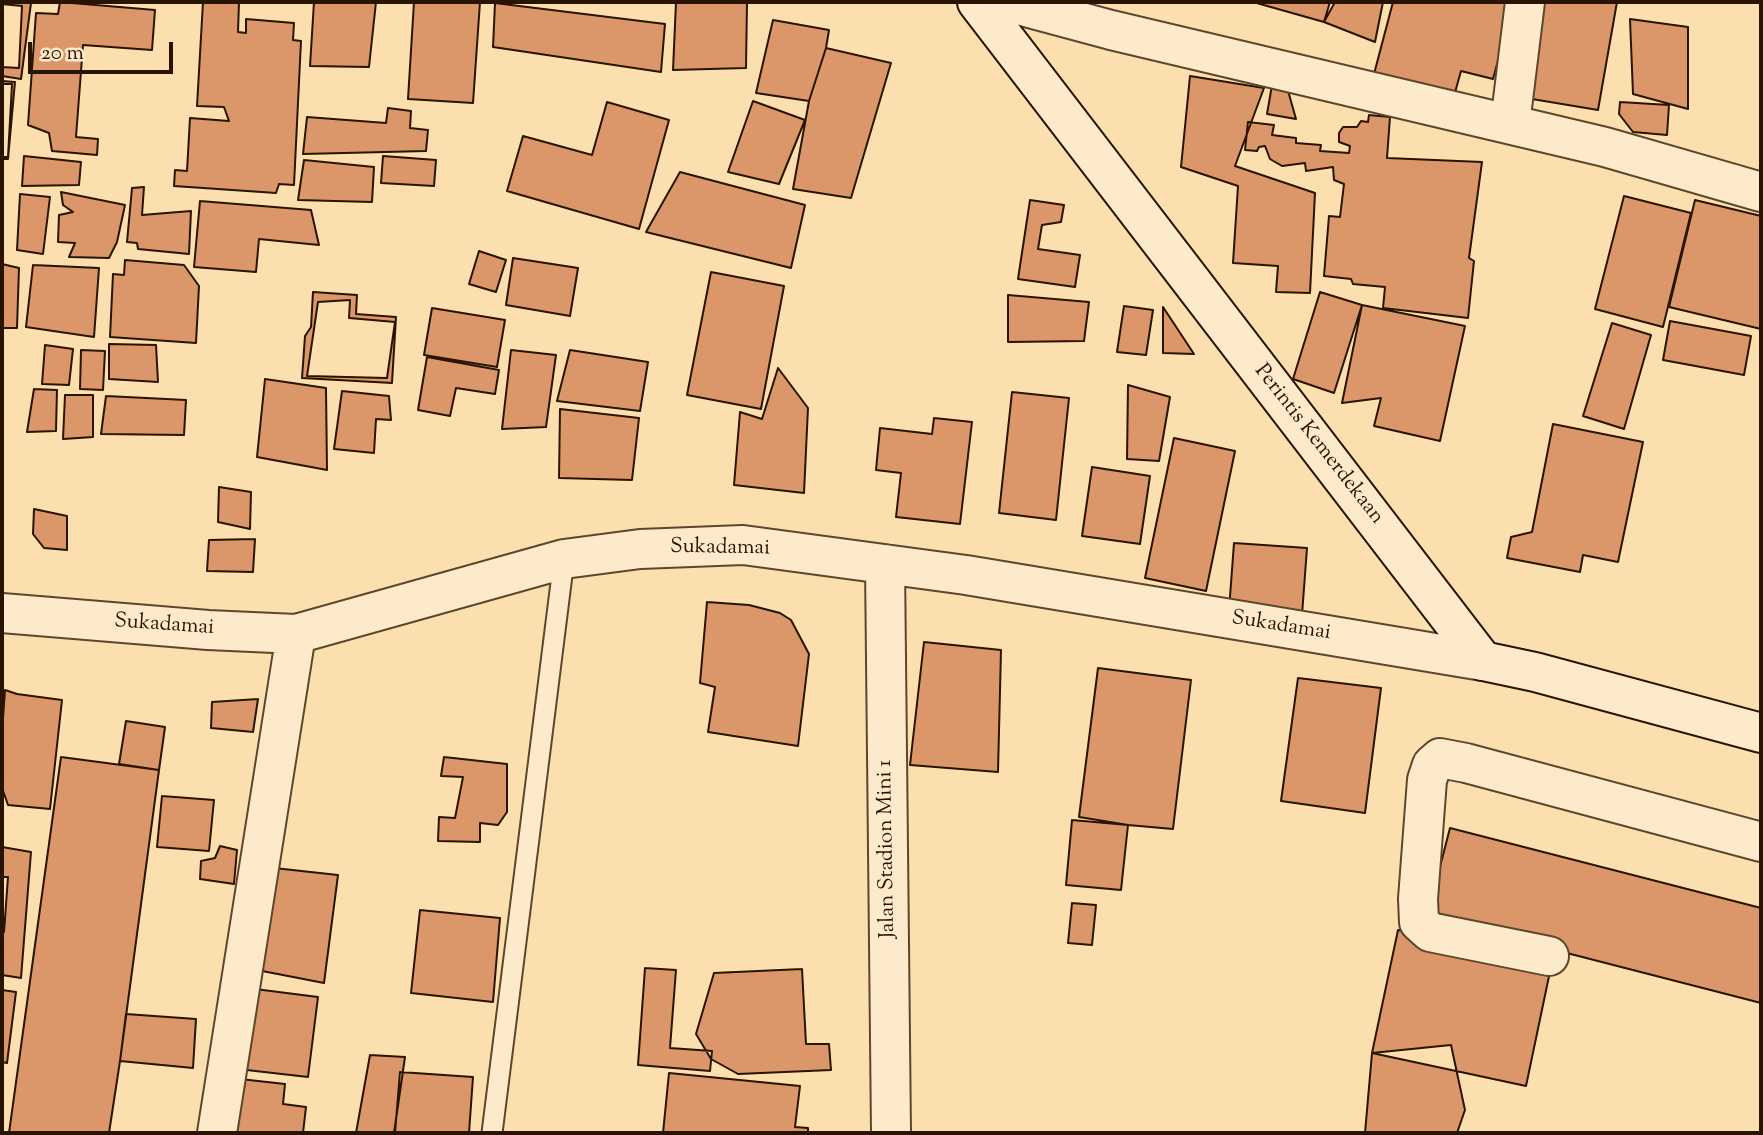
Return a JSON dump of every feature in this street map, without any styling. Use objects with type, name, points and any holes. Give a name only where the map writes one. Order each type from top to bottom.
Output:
[{"type":"street","name":"Perintis Kemerdekaan","points":[[977,2],[1483,661]]},
{"type":"street","points":[[1006,2],[1114,16],[1761,191]]},
{"type":"street","points":[[1510,124],[1525,2]]},
{"type":"street","name":"Sukadamai","points":[[2,613],[208,630],[296,634],[564,559],[640,549],[743,545],[966,575],[1483,661]]},
{"type":"street","name":"Jalan Stadion Mini 1","points":[[886,564],[891,1133]]},
{"type":"street","points":[[217,1133],[296,634]]},
{"type":"street","points":[[1483,661],[1535,672],[1761,733]]},
{"type":"street","points":[[1549,956],[1430,932],[1419,922],[1418,899],[1427,780],[1432,765],[1440,758],[1761,842]]},
{"type":"lane","points":[[492,1133],[564,559]]},
{"type":"building","points":[[60,2],[155,10],[152,50],[83,45],[76,137],[98,139],[97,155],[52,151],[49,133],[28,125],[36,13],[58,14]]},
{"type":"building","points":[[203,2],[239,2],[238,32],[246,33],[246,19],[294,23],[293,40],[301,41],[294,185],[279,184],[276,193],[174,186],[175,170],[187,171],[190,118],[229,121],[224,107],[197,106]]},
{"type":"building","points":[[314,2],[376,2],[369,67],[310,66]]},
{"type":"building","points":[[414,2],[480,2],[473,103],[408,99]]},
{"type":"building","points":[[676,2],[747,2],[746,68],[673,70]]},
{"type":"building","points":[[1253,2],[1330,2],[1324,22]]},
{"type":"building","points":[[1335,2],[1383,2],[1375,42],[1324,22]]},
{"type":"building","points":[[1393,2],[1514,2],[1493,79],[1461,71],[1454,96],[1374,74]]},
{"type":"building","points":[[1533,2],[1617,2],[1598,110],[1526,98]]},
{"type":"building","points":[[2,3],[31,3],[21,79],[2,76]]},
{"type":"building","points":[[495,3],[665,24],[661,72],[493,47]]},
{"type":"building","points":[[2,4],[22,6],[19,68],[2,67]]},
{"type":"building","points":[[1630,19],[1688,27],[1688,109],[1633,94]]},
{"type":"building","points":[[773,20],[829,30],[809,101],[756,93]]},
{"type":"building","points":[[826,48],[891,63],[851,198],[793,189],[809,101]]},
{"type":"building","points":[[1190,76],[1264,88],[1235,166],[1315,193],[1310,293],[1276,292],[1278,266],[1233,263],[1238,186],[1181,167]]},
{"type":"building","points":[[2,81],[15,82],[8,159],[2,159]]},
{"type":"building","points":[[2,84],[12,84],[8,157],[2,157]]},
{"type":"building","points":[[1272,85],[1287,87],[1296,119],[1267,114]]},
{"type":"building","points":[[753,101],[805,120],[779,184],[728,172]]},
{"type":"building","points":[[607,102],[669,120],[639,229],[507,191],[523,136],[592,155]]},
{"type":"building","points":[[1620,102],[1669,105],[1667,135],[1633,132],[1619,114]]},
{"type":"building","points":[[388,108],[411,111],[410,128],[428,130],[426,151],[303,154],[307,117],[386,123]]},
{"type":"building","points":[[1369,115],[1390,117],[1387,158],[1482,162],[1469,258],[1474,261],[1468,318],[1383,308],[1385,287],[1353,284],[1351,279],[1324,276],[1329,216],[1340,217],[1344,184],[1334,180],[1333,167],[1306,171],[1305,163],[1282,166],[1270,159],[1265,146],[1259,147],[1257,151],[1245,150],[1248,122],[1274,125],[1272,135],[1296,138],[1296,143],[1321,145],[1320,151],[1349,153],[1350,146],[1339,142],[1339,133],[1343,127],[1357,127],[1361,121],[1368,122]]},
{"type":"building","points":[[24,156],[81,162],[79,185],[22,186]]},
{"type":"building","points":[[383,156],[436,160],[434,186],[381,183]]},
{"type":"building","points":[[304,160],[374,167],[372,202],[298,200]]},
{"type":"building","points":[[680,172],[805,205],[791,268],[646,232]]},
{"type":"building","points":[[144,187],[142,215],[191,211],[189,254],[138,249],[137,243],[127,242],[132,188]]},
{"type":"building","points":[[61,192],[125,205],[117,242],[109,258],[69,257],[75,243],[58,242],[59,215],[73,212],[63,205]]},
{"type":"building","points":[[20,194],[50,197],[43,254],[17,250]]},
{"type":"building","points":[[1624,196],[1691,213],[1663,327],[1595,309]]},
{"type":"building","points":[[1030,200],[1064,205],[1061,222],[1042,225],[1038,249],[1080,255],[1075,287],[1018,279]]},
{"type":"building","points":[[1695,200],[1761,216],[1761,329],[1669,307]]},
{"type":"building","points":[[200,201],[311,210],[319,245],[259,239],[256,272],[194,267]]},
{"type":"building","points":[[479,251],[506,260],[496,292],[469,284]]},
{"type":"building","points":[[513,258],[578,268],[570,316],[506,305]]},
{"type":"building","points":[[125,260],[184,265],[199,286],[196,343],[110,337],[113,274],[124,275]]},
{"type":"building","points":[[2,264],[19,268],[17,328],[2,328]]},
{"type":"building","points":[[33,265],[99,268],[94,337],[26,327]]},
{"type":"building","points":[[711,272],[784,286],[761,409],[687,395]]},
{"type":"building","points":[[313,292],[357,295],[356,314],[396,317],[392,383],[302,378],[305,336],[311,327]]},
{"type":"building","points":[[1320,292],[1362,305],[1334,393],[1293,379]]},
{"type":"building","points":[[1008,295],[1089,302],[1084,341],[1008,342]]},
{"type":"building","points":[[350,300],[349,318],[395,322],[387,378],[307,376],[318,302]]},
{"type":"building","points":[[1362,305],[1465,326],[1440,441],[1374,426],[1381,398],[1342,403]]},
{"type":"building","points":[[1124,306],[1153,310],[1146,355],[1117,352]]},
{"type":"building","points":[[1163,307],[1194,354],[1163,353]]},
{"type":"building","points":[[432,308],[505,320],[497,367],[424,355]]},
{"type":"building","points":[[1670,321],[1751,336],[1744,375],[1663,360]]},
{"type":"building","points":[[1612,323],[1651,335],[1624,429],[1583,416]]},
{"type":"building","points":[[109,344],[156,345],[158,382],[109,379]]},
{"type":"building","points":[[45,345],[73,349],[69,385],[42,384]]},
{"type":"building","points":[[81,350],[105,351],[103,390],[80,389]]},
{"type":"building","points":[[511,350],[556,355],[546,427],[502,429]]},
{"type":"building","points":[[570,350],[648,362],[640,411],[557,401]]},
{"type":"building","points":[[427,357],[499,370],[495,394],[456,388],[450,416],[418,410]]},
{"type":"building","points":[[778,368],[808,408],[804,493],[734,485],[740,412],[762,419]]},
{"type":"building","points":[[265,379],[326,388],[327,470],[257,457]]},
{"type":"building","points":[[1128,385],[1170,397],[1159,461],[1127,459]]},
{"type":"building","points":[[34,389],[57,390],[56,431],[27,432]]},
{"type":"building","points":[[342,391],[389,396],[391,420],[376,419],[374,453],[334,449]]},
{"type":"building","points":[[1012,392],[1069,398],[1056,520],[999,513]]},
{"type":"building","points":[[65,395],[93,395],[93,437],[63,439]]},
{"type":"building","points":[[106,396],[186,400],[184,435],[101,434]]},
{"type":"building","points":[[560,409],[639,418],[632,480],[559,478]]},
{"type":"building","points":[[934,418],[972,422],[960,524],[896,517],[901,473],[876,470],[880,428],[932,434]]},
{"type":"building","points":[[1553,424],[1643,442],[1618,562],[1583,555],[1580,572],[1507,558],[1511,537],[1532,532]]},
{"type":"building","points":[[1174,438],[1235,451],[1206,591],[1145,578]]},
{"type":"building","points":[[1092,467],[1150,476],[1140,544],[1082,536]]},
{"type":"building","points":[[219,487],[251,492],[250,529],[218,522]]},
{"type":"building","points":[[34,509],[67,516],[67,550],[44,548],[33,534]]},
{"type":"building","points":[[255,539],[253,572],[207,571],[209,540]]},
{"type":"building","points":[[1234,543],[1307,548],[1302,615],[1229,610]]},
{"type":"building","points":[[707,602],[749,605],[780,613],[791,620],[809,654],[798,746],[708,732],[715,687],[700,683]]},
{"type":"building","points":[[924,642],[1001,650],[998,772],[910,765]]},
{"type":"building","points":[[1098,668],[1191,680],[1173,829],[1079,817]]},
{"type":"building","points":[[1298,678],[1381,688],[1365,813],[1281,801]]},
{"type":"building","points":[[5,690],[62,700],[50,809],[8,805],[2,788]]},
{"type":"building","points":[[258,699],[253,732],[211,728],[212,702]]},
{"type":"building","points":[[126,721],[165,727],[159,770],[119,764]]},
{"type":"building","points":[[61,757],[159,770],[120,1061],[109,1133],[9,1133]]},
{"type":"building","points":[[444,757],[507,764],[507,812],[498,825],[480,823],[480,842],[438,841],[439,817],[455,818],[463,777],[441,776]]},
{"type":"building","points":[[162,796],[214,800],[209,851],[157,847]]},
{"type":"building","points":[[1072,820],[1128,825],[1121,890],[1066,885]]},
{"type":"building","points":[[1450,828],[1761,908],[1761,1003],[1427,917]]},
{"type":"building","points":[[220,846],[237,850],[234,884],[200,879],[201,861],[215,858]]},
{"type":"building","points":[[2,847],[31,852],[21,978],[2,975],[2,932],[8,877],[2,877]]},
{"type":"building","points":[[265,867],[338,875],[324,983],[257,970]]},
{"type":"building","points":[[1072,903],[1096,905],[1092,945],[1068,943]]},
{"type":"building","points":[[420,910],[500,918],[493,1002],[411,993]]},
{"type":"building","points":[[1398,930],[1552,962],[1526,1086],[1372,1053]]},
{"type":"building","points":[[645,968],[676,970],[670,1048],[712,1051],[710,1071],[638,1065]]},
{"type":"building","points":[[802,969],[806,1044],[829,1044],[831,1070],[738,1074],[711,1059],[696,1034],[714,973]]},
{"type":"building","points":[[247,988],[318,997],[308,1077],[238,1069]]},
{"type":"building","points":[[2,990],[16,992],[7,1063],[2,1062]]},
{"type":"building","points":[[126,1014],[196,1019],[193,1068],[120,1061]]},
{"type":"building","points":[[1451,1045],[1465,1110],[1457,1133],[1365,1133],[1372,1053]]},
{"type":"building","points":[[370,1055],[405,1057],[394,1133],[356,1133]]},
{"type":"building","points":[[400,1072],[473,1077],[469,1133],[395,1133]]},
{"type":"building","points":[[669,1073],[800,1086],[795,1127],[808,1128],[808,1133],[663,1133]]},
{"type":"building","points":[[240,1079],[285,1084],[283,1104],[306,1107],[303,1133],[234,1133]]}]
